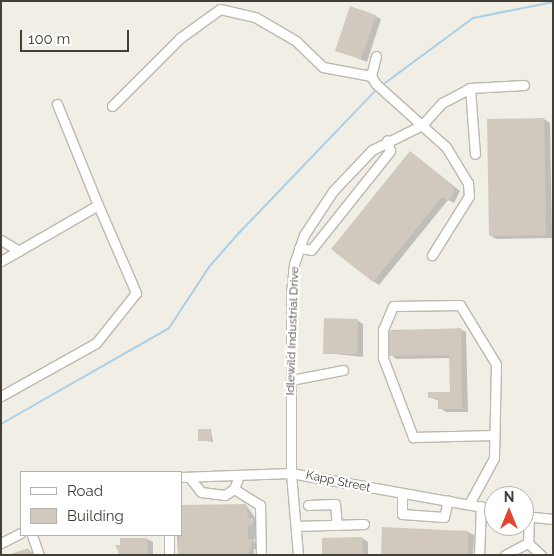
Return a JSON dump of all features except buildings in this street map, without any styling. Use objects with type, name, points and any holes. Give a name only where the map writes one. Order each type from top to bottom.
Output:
[{"type":"street","points":[[112,106],[180,38],[220,9],[255,17],[296,41],[323,66],[371,76],[446,146],[468,183],[469,196],[432,255]]},
{"type":"street","points":[[371,76],[376,56]]},
{"type":"street","points":[[422,125],[442,103],[470,88],[524,85]]},
{"type":"street","points":[[470,88],[475,154]]},
{"type":"street","points":[[1,396],[96,343],[134,302],[136,292],[57,104]]},
{"type":"street","name":"Idlewild Industrial Drive","points":[[298,555],[291,473],[291,380],[292,277],[298,248],[328,196],[387,140],[422,125]]},
{"type":"street","points":[[298,248],[311,250],[390,151],[387,140]]},
{"type":"street","points":[[1,261],[98,205]]},
{"type":"street","points":[[1,240],[19,251]]},
{"type":"street","points":[[469,504],[494,458],[496,364],[460,305],[393,306],[382,330],[383,358],[413,437],[494,435]]},
{"type":"street","points":[[291,380],[343,370]]},
{"type":"street","name":"Kapp Street","points":[[185,477],[291,473],[402,494],[484,507]]},
{"type":"street","points":[[185,477],[196,489],[209,494],[225,494],[234,489],[239,475]]},
{"type":"street","points":[[234,489],[260,505],[261,555]]},
{"type":"street","points":[[402,494],[402,514],[444,517],[448,500]]},
{"type":"street","points":[[308,505],[335,504],[336,525]]},
{"type":"street","points":[[479,555],[481,506]]},
{"type":"street","points":[[534,517],[553,519]]},
{"type":"street","points":[[296,526],[364,524]]},
{"type":"street","points":[[1,543],[20,534]]},
{"type":"street","points":[[32,536],[39,555]]},
{"type":"street","points":[[169,536],[169,555]]},
{"type":"street","points":[[527,536],[528,543],[541,555]]},
{"type":"street","points":[[505,555],[528,543]]},
{"type":"waterway","points":[[381,86],[473,18],[553,2]]},
{"type":"waterway","points":[[1,424],[169,328],[209,267],[238,234],[377,89]]}]
